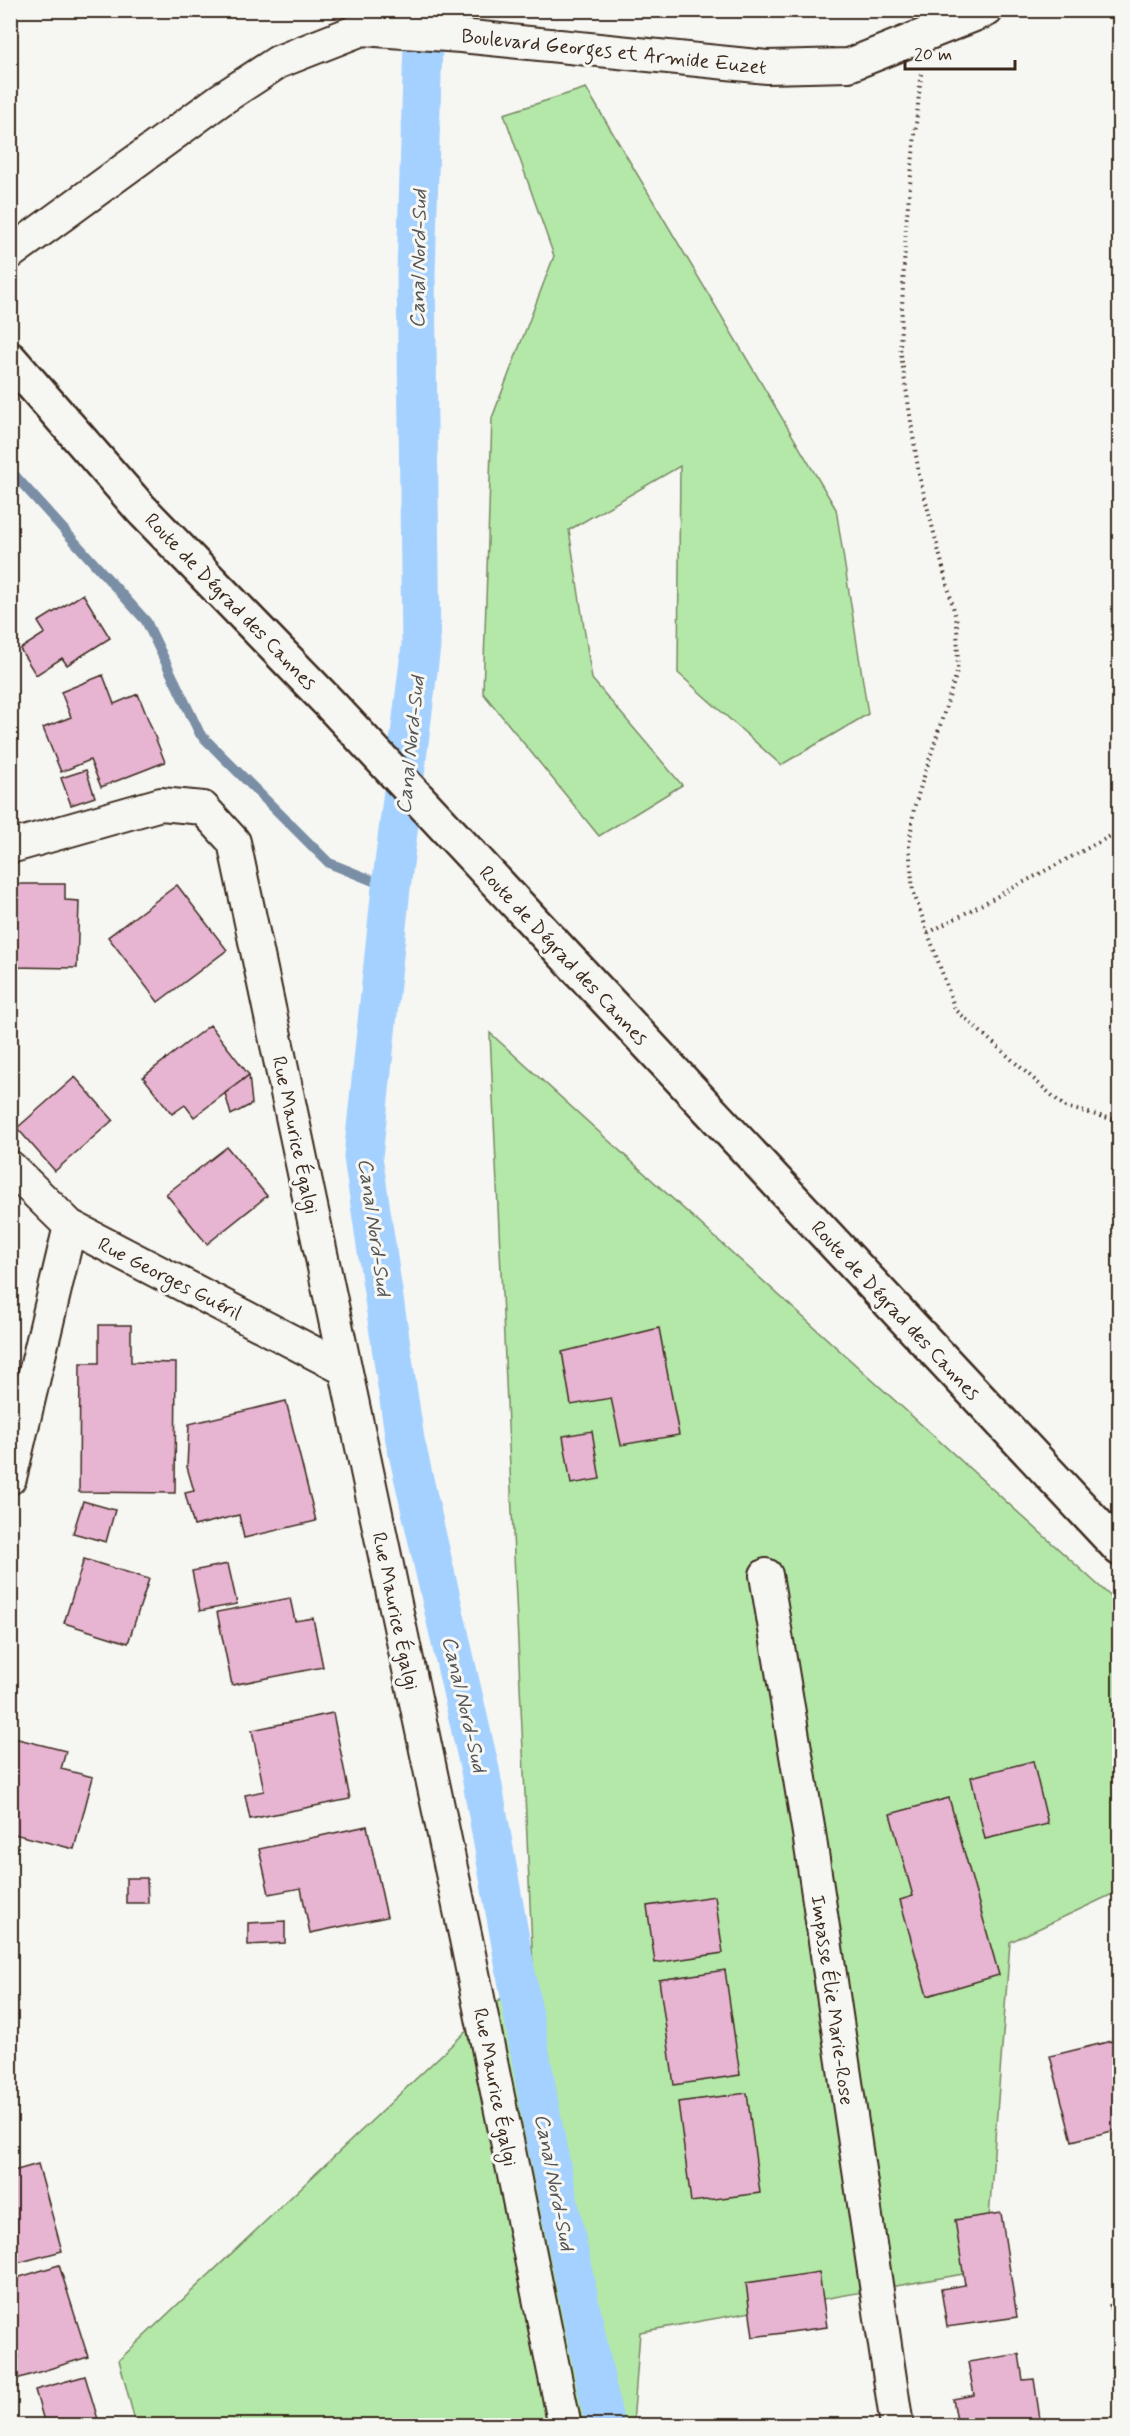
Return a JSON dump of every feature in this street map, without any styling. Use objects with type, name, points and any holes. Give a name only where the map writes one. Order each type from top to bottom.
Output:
[{"type":"street","name":"Boulevard Georges et Armide Euzet","points":[[10,253],[220,100],[278,62],[362,29],[461,36],[767,67],[849,65],[987,10]]},
{"type":"street","name":"Route de Dégrad des Cannes","points":[[10,359],[140,508],[330,704],[1119,1550]]},
{"type":"street","name":"Rue Maurice Égalgi","points":[[10,847],[161,804],[203,808],[234,842],[464,1927],[565,2426]]},
{"type":"street","name":"Rue Georges Guéril","points":[[10,1167],[69,1226],[345,1368]]},
{"type":"street","points":[[10,1478],[69,1226]]},
{"type":"street","name":"Impasse Élie Marie-Rose","points":[[766,1575],[809,1833],[897,2426]]},
{"type":"path","points":[[924,36],[906,225],[900,348],[920,476],[957,622],[958,669],[914,808],[909,846],[913,891],[955,1009],[1065,1107],[1119,1121]]},
{"type":"path","points":[[928,933],[1119,831]]},
{"type":"green space","points":[[586,88],[836,509],[868,714],[781,765],[678,673],[680,466],[569,530],[592,679],[682,785],[599,836],[483,693],[492,418],[554,256],[504,114]]},
{"type":"green space","points":[[490,1033],[1119,1604],[1119,1891],[1010,1942],[985,2270],[640,2332],[633,2425],[136,2425],[119,2360],[533,1968]]},
{"type":"building","points":[[83,594],[110,638],[67,665],[62,658],[36,675],[20,649],[45,633],[38,622]]},
{"type":"building","points":[[103,675],[114,704],[138,694],[165,762],[101,787],[90,760],[61,772],[43,728],[71,717],[61,692]]},
{"type":"building","points":[[86,770],[95,797],[71,805],[61,778]]},
{"type":"building","points":[[10,884],[65,884],[65,900],[79,901],[77,968],[10,967]]},
{"type":"building","points":[[177,885],[227,950],[158,1002],[108,937]]},
{"type":"building","points":[[210,1025],[249,1075],[194,1117],[185,1105],[172,1114],[143,1077]]},
{"type":"building","points":[[249,1075],[252,1104],[231,1115],[225,1093]]},
{"type":"building","points":[[75,1077],[113,1120],[55,1171],[17,1128]]},
{"type":"building","points":[[227,1147],[267,1196],[207,1244],[166,1194]]},
{"type":"building","points":[[99,1325],[131,1325],[131,1362],[176,1363],[175,1493],[79,1492],[80,1363],[99,1363]]},
{"type":"building","points":[[659,1328],[679,1435],[621,1445],[611,1398],[571,1405],[562,1352]]},
{"type":"building","points":[[286,1401],[316,1521],[244,1538],[239,1515],[194,1526],[185,1493],[194,1491],[187,1467],[189,1424]]},
{"type":"building","points":[[592,1431],[600,1479],[571,1484],[563,1436]]},
{"type":"building","points":[[83,1501],[115,1510],[106,1542],[73,1533]]},
{"type":"building","points":[[84,1559],[149,1579],[128,1643],[64,1623]]},
{"type":"building","points":[[228,1564],[237,1604],[200,1611],[192,1571]]},
{"type":"building","points":[[290,1598],[295,1621],[313,1618],[323,1667],[232,1685],[217,1612]]},
{"type":"building","points":[[333,1713],[350,1799],[250,1819],[245,1795],[264,1791],[252,1730]]},
{"type":"building","points":[[10,1737],[66,1751],[61,1769],[93,1777],[74,1849],[10,1833]]},
{"type":"building","points":[[1033,1761],[1048,1824],[985,1839],[971,1777]]},
{"type":"building","points":[[949,1798],[999,1975],[927,1996],[900,1900],[913,1896],[890,1814]]},
{"type":"building","points":[[367,1826],[387,1917],[310,1933],[301,1888],[269,1894],[259,1849]]},
{"type":"building","points":[[126,1878],[147,1878],[148,1903],[126,1903]]},
{"type":"building","points":[[715,1896],[723,1953],[655,1963],[647,1906]]},
{"type":"building","points":[[285,1921],[285,1943],[248,1945],[248,1923]]},
{"type":"building","points":[[725,1970],[740,2075],[674,2085],[659,1980]]},
{"type":"building","points":[[1120,2039],[1120,2129],[1072,2141],[1050,2056]]},
{"type":"building","points":[[747,2093],[760,2193],[691,2202],[678,2102]]},
{"type":"building","points":[[38,2164],[62,2251],[10,2265],[10,2172]]},
{"type":"building","points":[[1001,2213],[1017,2317],[947,2327],[941,2289],[965,2285],[955,2220]]},
{"type":"building","points":[[59,2265],[88,2357],[10,2381],[10,2360],[19,2358],[10,2330],[10,2280]]},
{"type":"building","points":[[819,2272],[827,2327],[753,2337],[746,2283]]},
{"type":"building","points":[[1120,2302],[1120,2345],[1109,2305]]},
{"type":"building","points":[[1019,2354],[1023,2380],[1034,2379],[1041,2426],[958,2426],[953,2399],[974,2395],[968,2362]]},
{"type":"building","points":[[85,2376],[100,2426],[28,2426],[44,2421],[35,2390]]},
{"type":"waterway","name":"Canal Nord-Sud","points":[[424,10],[416,273],[421,646],[391,888],[363,1157],[405,1440],[480,1770],[544,2131],[605,2426]]},
{"type":"waterway","points":[[10,470],[146,621],[200,734],[329,863],[391,888]]}]
